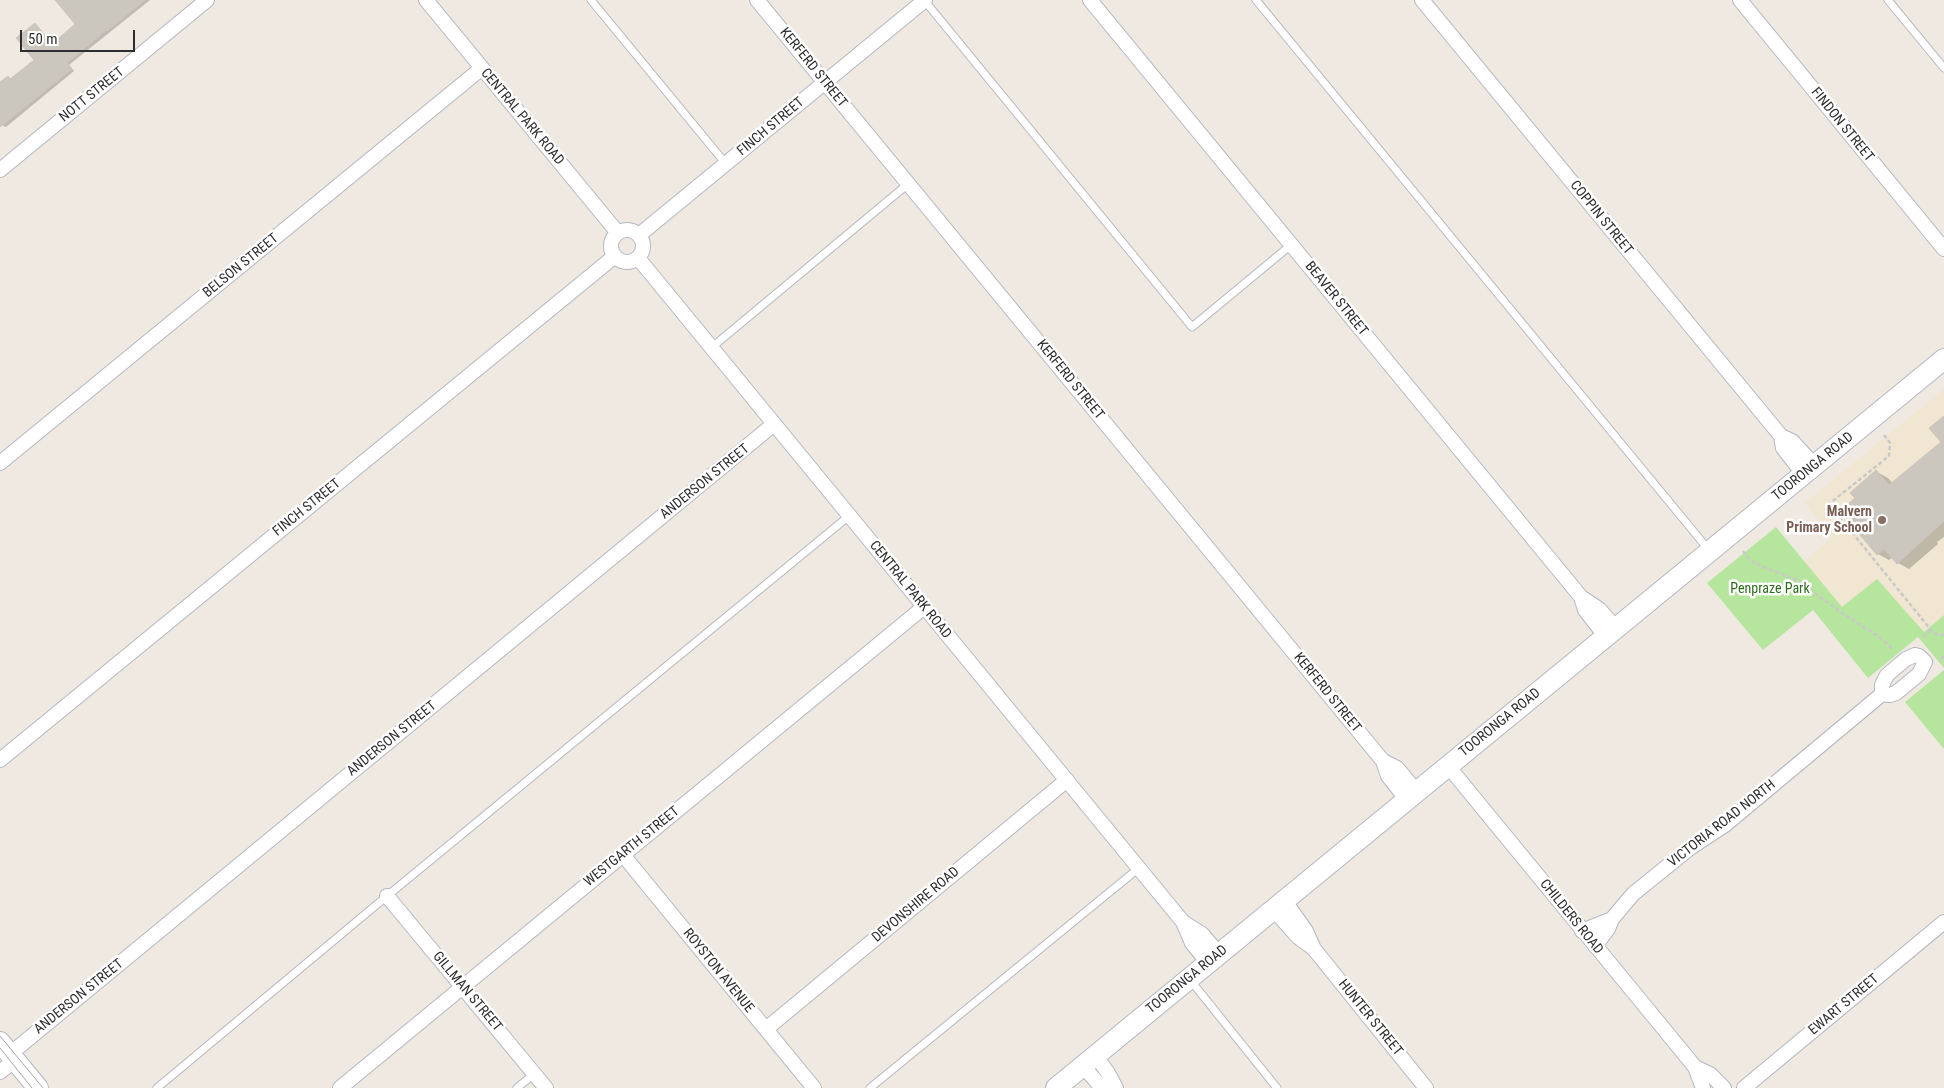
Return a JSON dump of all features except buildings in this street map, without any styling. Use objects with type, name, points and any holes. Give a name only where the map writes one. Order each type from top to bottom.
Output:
[{"type":"main road","name":"TOORONGA ROAD","points":[[1056,1088],[1944,359]]},
{"type":"main road","points":[[6,1057],[38,1088]]},
{"type":"street","name":"NOTT STREET","points":[[0,170],[207,0]]},
{"type":"street","name":"CENTRAL PARK ROAD","points":[[426,0],[618,233]]},
{"type":"street","name":"KERFERD STREET","points":[[757,0],[1383,761],[1397,768],[1412,796]]},
{"type":"street","name":"FINCH STREET","points":[[639,236],[924,0]]},
{"type":"street","name":"BEAVER STREET","points":[[1090,0],[1581,597],[1599,609],[1611,633]]},
{"type":"street","name":"COPPIN STREET","points":[[1422,0],[1781,436],[1792,441],[1809,470]]},
{"type":"street","name":"FINDON STREET","points":[[1740,0],[1944,249]]},
{"type":"street","name":"BELSON STREET","points":[[0,463],[482,68]]},
{"type":"street","points":[[629,230],[639,236],[644,247],[638,258],[626,262],[615,256],[611,244],[618,233],[629,230]]},
{"type":"street","name":"FINCH STREET","points":[[0,760],[615,256]]},
{"type":"street","name":"CENTRAL PARK ROAD","points":[[638,258],[1183,922],[1202,934],[1213,958]]},
{"type":"street","name":"ANDERSON STREET","points":[[6,1057],[774,424]]},
{"type":"street","name":"WESTGARTH STREET","points":[[340,1088],[924,607]]},
{"type":"street","name":"VICTORIA ROAD NORTH","points":[[1595,946],[1608,929],[1612,919],[1640,888],[1690,848],[1724,825],[1882,694]]},
{"type":"street","name":"CHILDERS ROAD","points":[[1448,766],[1695,1067],[1703,1088]]},
{"type":"street","name":"DEVONSHIRE ROAD","points":[[766,1029],[1067,780]]},
{"type":"street","name":"ROYSTON AVENUE","points":[[623,855],[814,1088]]},
{"type":"street","name":"GILLMAN STREET","points":[[387,896],[546,1088]]},
{"type":"street","name":"HUNTER STREET","points":[[1279,905],[1306,931],[1314,949],[1426,1088]]},
{"type":"street","name":"VICTORIA ROAD NORTH","points":[[1582,931],[1612,919]]},
{"type":"street","name":"EWART STREET","points":[[1744,1088],[1944,922]]},
{"type":"street","points":[[1089,1061],[1102,1088]]},
{"type":"street","points":[[1089,1061],[1108,1073],[1116,1088]]},
{"type":"street","name":"CHILDERS ROAD","points":[[1695,1067],[1710,1074],[1724,1088]]},
{"type":"lane","points":[[591,0],[726,164]]},
{"type":"lane","points":[[924,0],[1192,327],[1291,245]]},
{"type":"lane","points":[[1256,0],[1710,552]]},
{"type":"lane","points":[[1888,0],[1944,68]]},
{"type":"lane","points":[[711,348],[908,184]]},
{"type":"lane","points":[[157,1088],[849,516]]},
{"type":"lane","points":[[870,1088],[1139,868]]},
{"type":"lane","points":[[1189,978],[1277,1088]]},
{"type":"lane","points":[[517,1088],[534,1074]]},
{"type":"path","points":[[1884,435],[1890,443],[1890,456],[1829,504],[1931,630],[1936,634],[1944,634]]},
{"type":"path","points":[[1743,551],[1750,560],[1763,567],[1797,580],[1842,613],[1884,640],[1893,649]]},
{"type":"path","points":[[1923,637],[1931,630]]},
{"type":"path","points":[[1940,659],[1944,656]]},
{"type":"shaded area","name":"Malvern Primary School","points":[[1944,389],[1944,615],[1924,632],[1904,608],[1842,607],[1804,561],[1833,537],[1805,503]]},
{"type":"green space","name":"Penpraze Park","points":[[1776,527],[1842,607],[1877,579],[1924,632],[1944,615],[1944,668],[1918,637],[1868,678],[1813,610],[1763,650],[1707,583]]},
{"type":"green space","points":[[1944,670],[1944,749],[1905,702]]},
{"type":"tram line","points":[[0,1036],[43,1088]]},
{"type":"tram line","points":[[0,1048],[32,1088]]},
{"type":"place","name":"Malvern Primary School","points":[[1882,520]]}]
